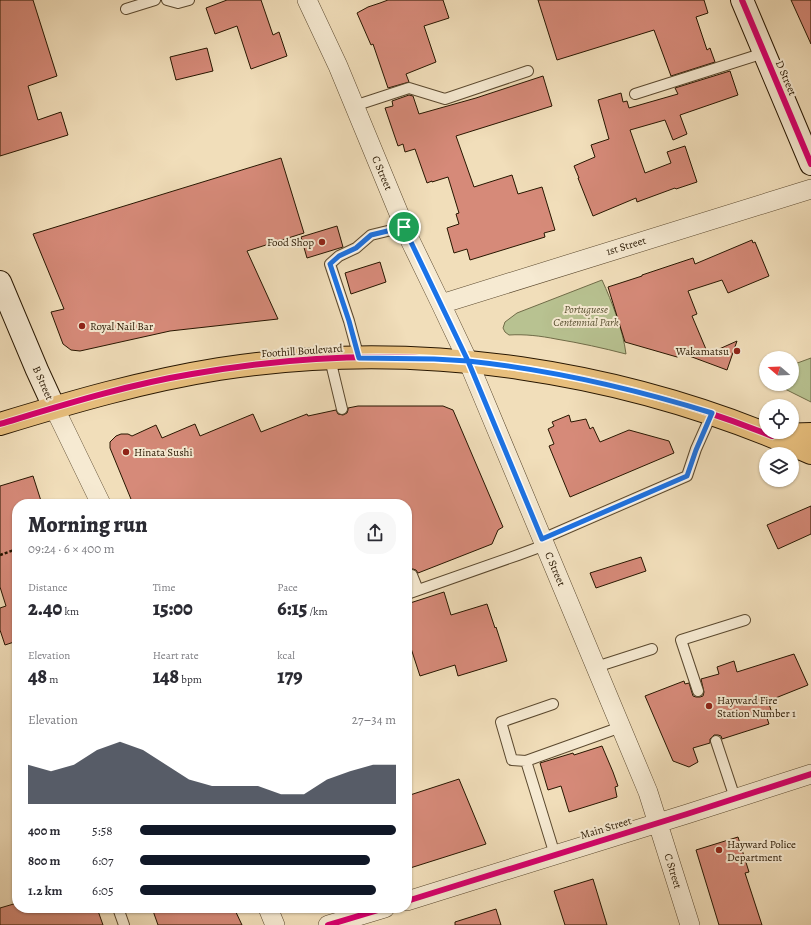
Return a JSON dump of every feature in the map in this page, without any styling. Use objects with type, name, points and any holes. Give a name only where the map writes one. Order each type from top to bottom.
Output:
[{"type":"main road","name":"D Street","points":[[742,0],[811,164]]},
{"type":"main road","name":"B Street","points":[[0,282],[54,408]]},
{"type":"main road","name":"Foothill Boulevard","points":[[0,424],[111,392],[191,374],[255,365],[359,358],[468,361],[517,367],[600,382],[712,413],[759,431]]},
{"type":"main road","points":[[799,435],[811,434]]},
{"type":"main road","name":"Foothill Boulevard","points":[[779,439],[811,453]]},
{"type":"street","name":"C Street","points":[[307,0],[338,66],[404,227],[468,361],[648,792],[690,925]]},
{"type":"street","name":"1st Street","points":[[441,304],[811,189]]},
{"type":"street","name":"B Street","points":[[54,408],[99,499]]},
{"type":"street","name":"Main Street","points":[[412,900],[471,880],[811,774]]},
{"type":"street","points":[[270,913],[275,925]]},
{"type":"street","points":[[328,925],[368,913]]},
{"type":"lane","points":[[126,8],[155,0]]},
{"type":"lane","points":[[167,0],[178,3],[189,0]]},
{"type":"lane","points":[[635,94],[764,52]]},
{"type":"lane","points":[[354,106],[409,88],[445,99],[528,71]]},
{"type":"lane","points":[[359,358],[349,321],[330,264],[339,256],[356,248],[371,235],[404,227]]},
{"type":"lane","points":[[330,359],[342,409]]},
{"type":"lane","points":[[412,592],[517,556],[543,542],[687,476],[696,450],[712,413]]},
{"type":"lane","points":[[412,575],[418,590]]},
{"type":"lane","points":[[698,691],[681,640],[745,620]]},
{"type":"lane","points":[[596,667],[652,649]]},
{"type":"lane","points":[[553,704],[501,722],[512,760],[526,761],[621,727]]},
{"type":"lane","points":[[716,741],[735,798]]},
{"type":"lane","points":[[526,761],[555,855]]},
{"type":"lane","points":[[120,913],[124,925]]},
{"type":"path","points":[[0,555],[12,551]]},
{"type":"green space","name":"Portuguese Centennial Park","points":[[602,280],[617,316],[626,354],[545,337],[509,335],[505,332],[503,328],[505,322],[517,313]]},
{"type":"green space","points":[[811,358],[811,402],[789,391],[799,391],[799,362]]},
{"type":"building","points":[[0,0],[33,0],[57,76],[28,86],[38,120],[61,112],[68,135],[0,156]]},
{"type":"building","points":[[227,0],[261,0],[273,35],[279,32],[287,56],[251,69],[237,26],[215,34],[206,8]]},
{"type":"building","points":[[388,0],[443,0],[449,18],[424,26],[436,62],[406,74],[409,82],[388,88],[373,44],[371,45],[357,13],[368,7]]},
{"type":"building","points":[[538,0],[704,0],[708,13],[696,17],[707,50],[710,48],[715,62],[671,76],[654,30],[557,60]]},
{"type":"building","points":[[791,0],[811,0],[811,44]]},
{"type":"building","points":[[207,48],[213,71],[176,80],[170,57]]},
{"type":"building","points":[[730,71],[738,95],[680,115],[687,134],[673,140],[665,120],[630,130],[645,173],[671,163],[667,152],[685,146],[697,182],[676,189],[675,188],[637,202],[636,198],[593,216],[574,166],[595,157],[591,145],[609,139],[598,100],[621,93],[623,102],[627,101],[629,108],[678,94],[675,88]]},
{"type":"building","points":[[543,76],[552,106],[456,136],[474,187],[512,175],[518,194],[542,187],[555,230],[544,233],[545,237],[470,260],[467,249],[454,253],[447,228],[459,224],[456,214],[459,213],[448,177],[427,183],[415,149],[405,152],[403,144],[398,146],[385,108],[393,106],[392,101],[409,95],[413,96],[419,114],[476,98]]},
{"type":"building","points":[[281,158],[304,233],[247,251],[278,319],[170,331],[80,351],[71,350],[63,344],[51,312],[64,309],[33,234]]},
{"type":"building","name":"Food Shop","points":[[337,226],[343,247],[307,258],[301,237]]},
{"type":"building","points":[[752,240],[753,243],[755,242],[769,276],[728,293],[722,280],[688,291],[697,314],[692,316],[708,354],[737,341],[727,370],[684,354],[677,357],[625,342],[608,287],[693,258],[695,264]]},
{"type":"building","points":[[380,262],[386,282],[351,294],[345,273]]},
{"type":"building","points":[[358,406],[443,406],[453,410],[503,527],[498,530],[492,544],[418,573],[416,570],[412,569],[412,499],[131,499],[110,448],[110,442],[116,436],[128,434],[132,436],[156,425],[162,438],[195,424],[200,436],[253,414],[261,432],[307,414],[308,416],[336,410],[338,414],[343,415],[347,413],[348,408]]},
{"type":"building","points":[[569,415],[571,422],[586,419],[590,429],[593,427],[600,442],[629,430],[669,441],[674,453],[570,497],[549,446],[554,444],[548,429],[554,426],[552,422]]},
{"type":"building","points":[[33,476],[40,499],[12,499],[12,643],[5,645],[0,630],[0,608],[6,606],[0,587],[0,486]]},
{"type":"building","points":[[811,506],[811,534],[778,549],[767,525]]},
{"type":"building","points":[[641,557],[646,571],[596,588],[590,573]]},
{"type":"building","points":[[444,592],[451,615],[487,604],[507,661],[458,676],[455,665],[420,676],[412,651],[412,602]]},
{"type":"building","name":"Hayward Fire Station Number 1","points":[[794,654],[808,685],[768,701],[773,716],[767,718],[769,724],[722,739],[721,736],[714,735],[710,739],[710,743],[693,748],[698,762],[689,767],[673,761],[645,696],[684,681],[685,684],[689,683],[693,696],[700,697],[703,696],[704,692],[701,679],[719,674],[717,667],[734,661],[737,672]]},
{"type":"building","points":[[602,746],[618,786],[615,787],[617,797],[569,812],[561,786],[548,790],[540,763],[573,753],[574,755]]},
{"type":"building","points":[[459,779],[486,844],[412,867],[412,794]]},
{"type":"building","points":[[738,837],[749,872],[745,873],[762,925],[719,925],[696,850]]},
{"type":"building","points":[[593,879],[607,925],[565,925],[554,891]]},
{"type":"building","points":[[12,904],[12,913],[99,913],[103,925],[0,925],[0,908]]},
{"type":"building","points":[[496,909],[501,925],[455,925],[455,922]]},
{"type":"building","points":[[154,913],[236,913],[242,925],[158,925]]},
{"type":"cycle path","points":[[742,0],[811,164]]},
{"type":"cycle path","points":[[0,424],[119,390],[192,374],[256,364],[289,361],[355,357],[387,357],[452,360],[493,364],[574,377],[654,396],[694,408],[759,431]]},
{"type":"cycle path","points":[[412,899],[811,774]]},
{"type":"cycle path","points":[[328,925],[368,913]]},
{"type":"place","name":"Food Shop","points":[[322,242]]},
{"type":"place","name":"Royal Nail Bar","points":[[82,326]]},
{"type":"place","name":"Wakamatsu","points":[[737,351]]},
{"type":"place","name":"Hinata Sushi","points":[[126,452]]},
{"type":"place","name":"Hayward Fire Station Number 1","points":[[709,706]]},
{"type":"place","name":"Hayward Police Department","points":[[719,850]]},
{"type":"route","points":[[404,227],[371,235],[356,248],[339,256],[330,264],[349,321],[359,358],[468,361],[542,539],[687,476],[696,450],[712,413],[600,382],[517,367],[468,361],[404,227]]}]
